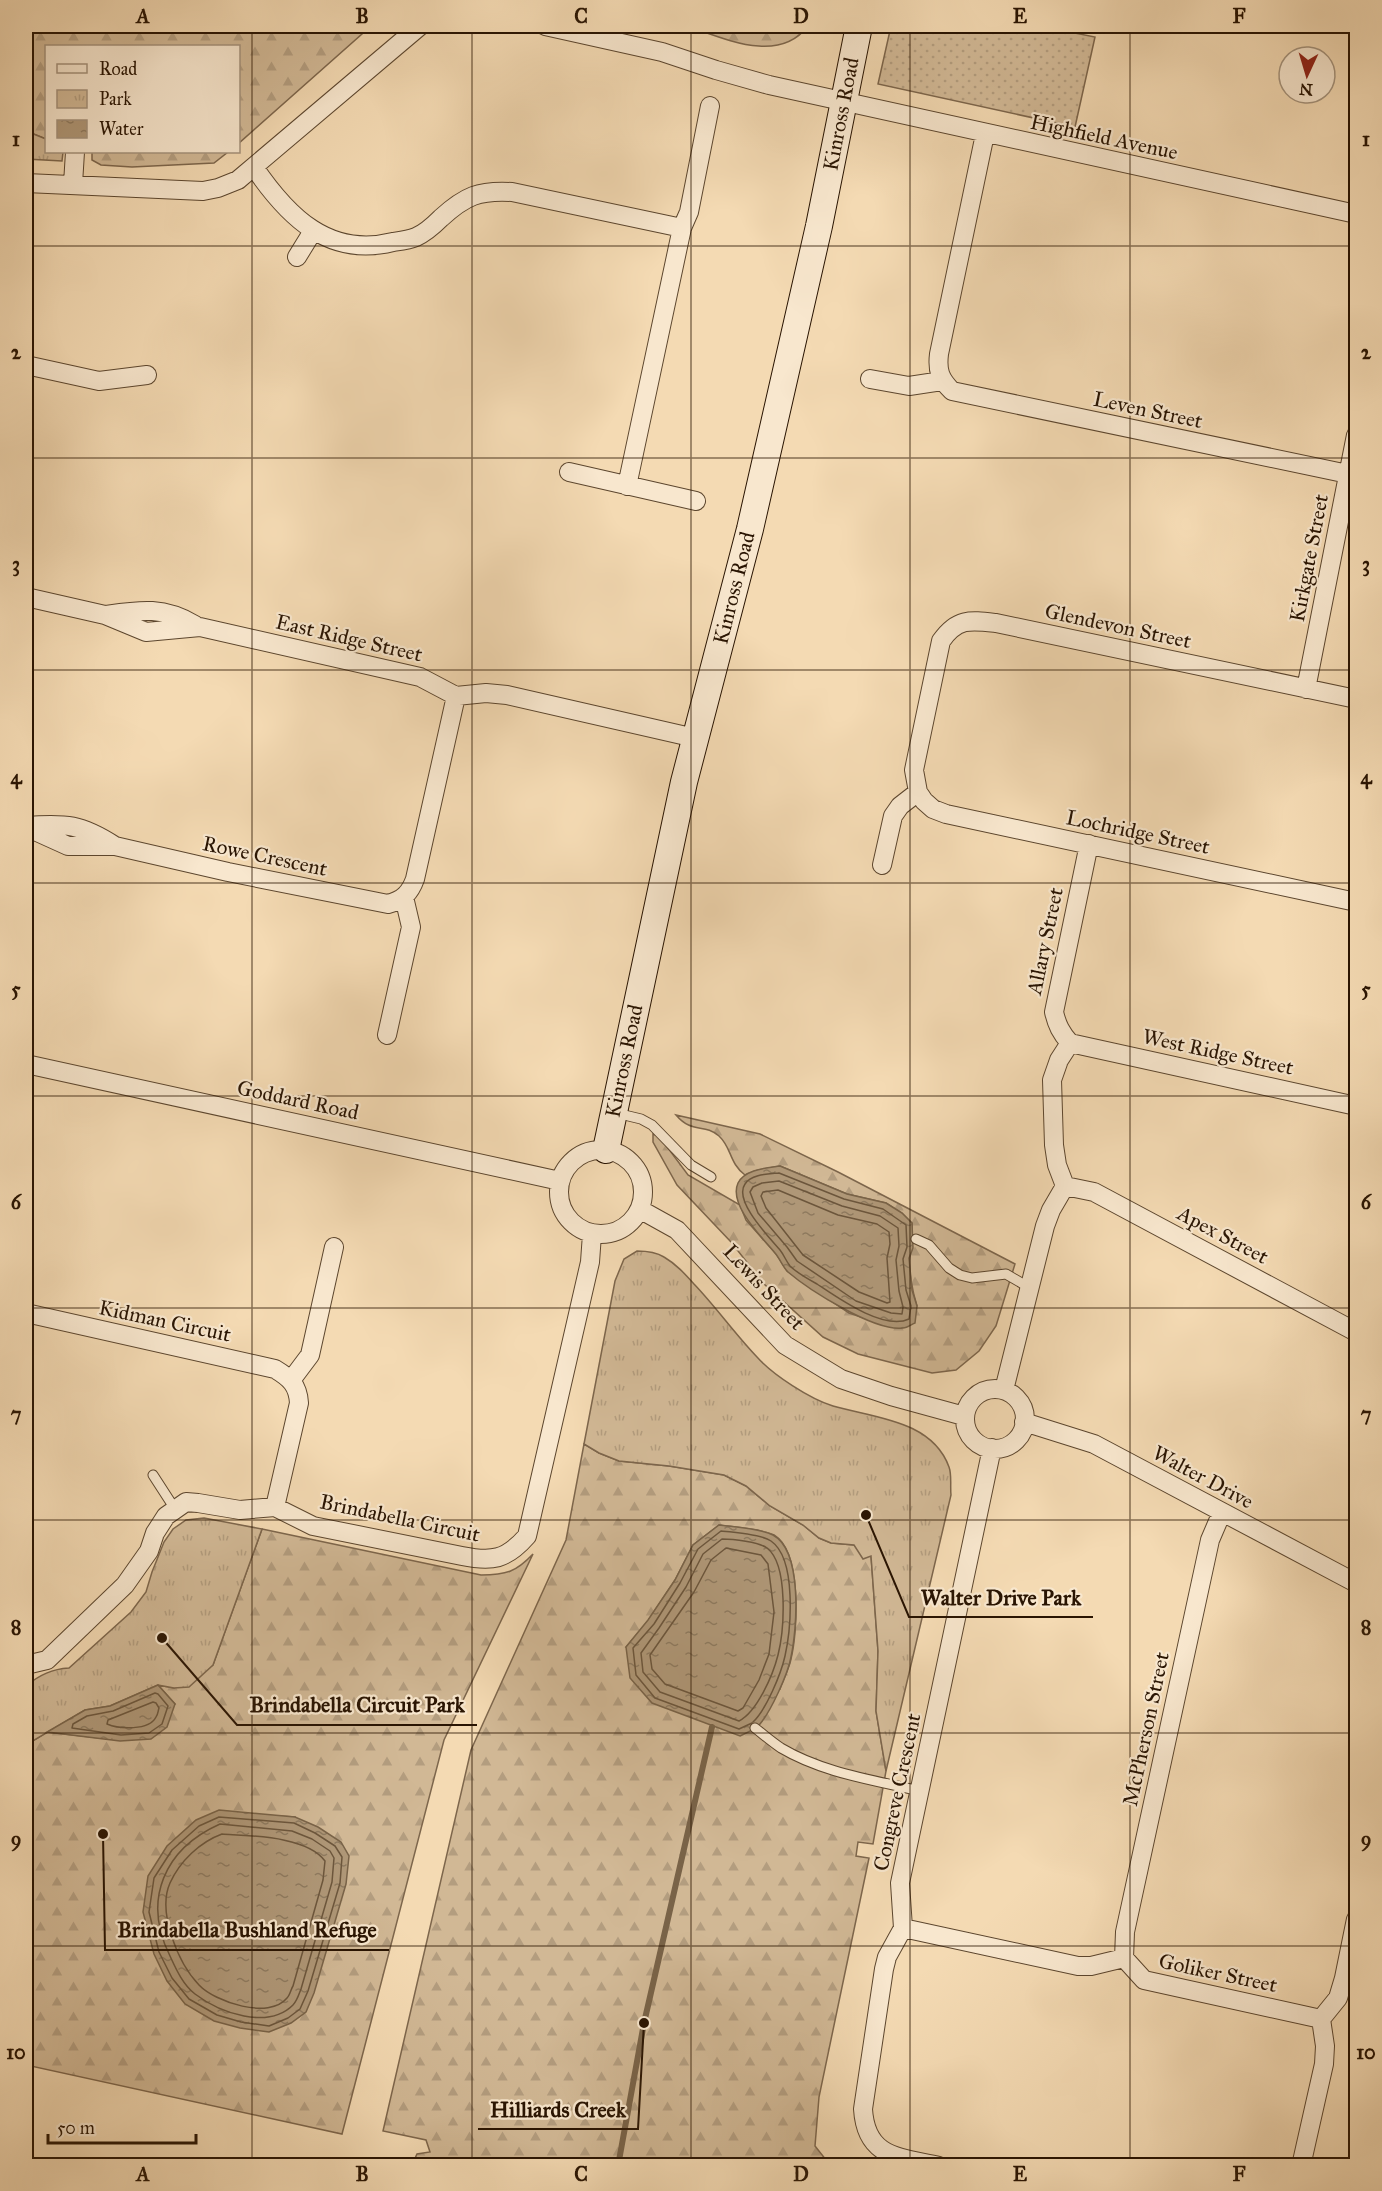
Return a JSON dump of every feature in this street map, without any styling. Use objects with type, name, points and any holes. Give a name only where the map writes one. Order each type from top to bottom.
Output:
[{"type":"street","points":[[26,183],[203,191],[218,188],[238,180],[420,26]]},
{"type":"street","name":"Highfield Avenue","points":[[545,26],[662,52],[726,74],[842,102],[1356,214]]},
{"type":"street","name":"Kinross Road","points":[[606,1150],[695,738],[762,479],[819,226],[859,26]]},
{"type":"street","points":[[627,486],[681,228],[689,212],[710,106]]},
{"type":"street","points":[[870,379],[909,386],[942,381],[938,368],[939,354],[985,134]]},
{"type":"street","points":[[73,184],[75,153]]},
{"type":"street","points":[[254,167],[293,214],[313,231],[328,240],[356,246],[376,246],[416,237],[430,228],[460,201],[475,194],[494,191],[512,192],[681,228]]},
{"type":"street","points":[[297,257],[313,231]]},
{"type":"street","points":[[26,365],[99,381],[147,375]]},
{"type":"street","name":"Leven Street","points":[[942,381],[952,391],[972,396],[1348,474]]},
{"type":"street","name":"Kirkgate Street","points":[[1306,689],[1356,435]]},
{"type":"street","points":[[569,472],[696,501]]},
{"type":"street","name":"East Ridge Street","points":[[26,597],[105,615],[146,632],[200,627],[420,677],[456,696]]},
{"type":"street","name":"Glendevon Street","points":[[918,792],[914,770],[941,641],[958,623],[976,621],[1356,699]]},
{"type":"street","points":[[387,1035],[411,927],[404,897],[411,890],[416,879],[456,696],[486,693],[507,695],[695,738]]},
{"type":"street","points":[[882,865],[893,816],[900,806],[918,792]]},
{"type":"street","name":"Lochridge Street","points":[[918,792],[933,808],[946,814],[1356,902]]},
{"type":"street","name":"Rowe Crescent","points":[[26,827],[68,846],[115,846],[380,904],[388,904],[404,897]]},
{"type":"street","name":"Allary Street","points":[[1070,1043],[1061,1034],[1054,1012],[1089,844]]},
{"type":"street","points":[[1004,1390],[1045,1226],[1065,1186],[1054,1145],[1052,1080],[1059,1060],[1070,1043]]},
{"type":"street","name":"West Ridge Street","points":[[1070,1043],[1356,1106]]},
{"type":"street","name":"Goddard Road","points":[[26,1064],[560,1181]]},
{"type":"street","points":[[594,1150],[606,1150],[620,1154],[639,1171],[644,1197],[641,1210],[632,1222],[621,1230],[607,1234],[592,1234],[579,1229],[569,1220],[562,1208],[559,1195],[560,1181],[565,1170],[578,1157],[594,1150]]},
{"type":"street","name":"Apex Street","points":[[1065,1186],[1094,1192],[1356,1332]]},
{"type":"street","name":"Lewis Street","points":[[641,1210],[677,1230],[785,1345],[841,1379],[891,1396],[964,1416]]},
{"type":"street","name":"Brindabella Circuit","points":[[275,1507],[313,1526],[482,1560],[502,1556],[519,1546],[527,1536],[590,1262],[592,1234]]},
{"type":"street","points":[[26,1665],[47,1660],[125,1585],[149,1551],[166,1516],[186,1502],[240,1510],[275,1507],[299,1403],[292,1379],[304,1364],[312,1348],[334,1246]]},
{"type":"street","name":"Kidman Circuit","points":[[26,1313],[275,1369],[292,1379]]},
{"type":"street","points":[[989,1389],[1004,1390],[1016,1397],[1021,1404],[1024,1422],[1022,1431],[1016,1440],[1008,1446],[992,1448],[980,1445],[973,1440],[968,1433],[964,1416],[972,1398],[980,1392],[989,1389]]},
{"type":"street","name":"Walter Drive","points":[[1024,1422],[1094,1444],[1356,1583]]},
{"type":"street","name":"Congreve Crescent","points":[[903,1928],[900,1884],[992,1448]]},
{"type":"street","name":"McPherson Street","points":[[1124,1958],[1125,1932],[1210,1540],[1221,1512]]},
{"type":"street","points":[[1302,2166],[1324,2064],[1325,2046],[1321,2019],[1338,1998],[1356,1919]]},
{"type":"street","points":[[939,2166],[888,2154],[879,2149],[869,2138],[864,2124],[862,2109],[884,1969],[887,1957],[903,1928],[1078,1966],[1091,1966],[1124,1958]]},
{"type":"street","name":"Goliker Street","points":[[1124,1958],[1144,1980],[1321,2019]]},
{"type":"lane","points":[[614,1112],[641,1119],[652,1125],[691,1165],[711,1177]]},
{"type":"lane","points":[[916,1239],[929,1245],[949,1268],[960,1275],[972,1278],[1006,1274],[1030,1288]]},
{"type":"lane","points":[[153,1475],[175,1509]]},
{"type":"lane","points":[[755,1728],[782,1748],[819,1765],[920,1791]]},
{"type":"green space","points":[[26,26],[371,26],[240,142],[240,45],[45,45],[45,139],[26,131]]},
{"type":"green space","points":[[687,26],[808,26],[796,38],[782,44],[766,46],[734,42]]},
{"type":"green space","points":[[891,26],[1040,26],[1095,37],[1075,127],[878,84]]},
{"type":"green space","points":[[26,131],[45,139],[45,153],[63,153],[62,161],[26,159]]},
{"type":"green space","points":[[92,153],[227,153],[214,163],[132,167],[101,165],[92,160]]},
{"type":"green space","points":[[676,1115],[760,1134],[1015,1264],[996,1326],[979,1351],[956,1370],[932,1373],[858,1354],[823,1337],[764,1284],[731,1242],[677,1185],[653,1142],[653,1134],[659,1136],[688,1175],[740,1205],[746,1220],[777,1255],[787,1271],[849,1313],[888,1326],[917,1306],[910,1268],[912,1223],[902,1213],[886,1203],[847,1194],[780,1166],[745,1175],[736,1166],[719,1136],[714,1132],[693,1127]]},
{"type":"green space","points":[[637,1251],[658,1254],[684,1273],[757,1357],[782,1379],[824,1403],[883,1418],[916,1430],[941,1451],[949,1467],[951,1495],[886,1771],[876,1711],[878,1651],[871,1556],[863,1559],[854,1545],[831,1543],[819,1538],[803,1525],[770,1506],[746,1486],[724,1475],[619,1461],[584,1444],[615,1281],[624,1259]]},
{"type":"green space","points":[[584,1444],[619,1461],[724,1475],[746,1486],[770,1506],[803,1525],[819,1538],[831,1543],[854,1545],[871,1556],[878,1651],[876,1711],[886,1771],[873,1844],[858,1842],[856,1856],[869,1858],[819,2097],[815,2146],[830,2165],[412,2165],[417,2154],[430,2152],[426,2140],[383,2131],[471,1750],[566,1540]],"holes":[[[719,1525],[774,1535],[783,1544],[789,1557],[796,1592],[795,1630],[790,1663],[780,1689],[626,1647],[648,1621],[675,1580],[693,1545]]]},
{"type":"green space","points":[[204,1518],[262,1529],[213,1665],[189,1687],[174,1688],[158,1685],[110,1706],[85,1710],[26,1745],[27,1685],[46,1673],[69,1668],[131,1612],[146,1592],[164,1542],[173,1529],[186,1520]]},
{"type":"green space","points":[[262,1529],[481,1575],[516,1569],[533,1554],[444,1740],[342,2134],[26,2065],[26,1745],[47,1732],[99,1738],[175,1704],[158,1685],[174,1688],[213,1665]],"holes":[[[261,1815],[295,1817],[269,2032]]]},
{"type":"water","points":[[780,1166],[847,1194],[886,1203],[902,1213],[912,1223],[913,1248],[909,1258],[912,1290],[917,1306],[915,1323],[905,1328],[891,1327],[860,1317],[826,1299],[786,1270],[748,1221],[736,1192],[738,1183],[746,1175],[757,1170]]},
{"type":"water","points":[[719,1525],[754,1529],[773,1535],[783,1544],[789,1557],[796,1592],[795,1628],[786,1673],[774,1702],[760,1724],[740,1736],[652,1703],[630,1678],[626,1647],[648,1620],[675,1580],[693,1545]]},
{"type":"water","points":[[158,1685],[175,1704],[167,1727],[151,1739],[120,1741],[47,1732],[85,1710],[110,1706]]},
{"type":"water","points":[[219,1810],[295,1817],[318,1827],[341,1842],[349,1856],[346,1884],[314,1993],[306,2012],[291,2023],[269,2032],[214,2021],[185,2004],[167,1981],[154,1954],[143,1912],[148,1876],[167,1846],[196,1820]]},
{"type":"waterway","points":[[618,2166],[644,2023],[712,1727]]},
{"type":"place","name":"Walter Drive Park","points":[[866,1515]]},
{"type":"place","name":"Brindabella Circuit Park","points":[[162,1638]]},
{"type":"place","name":"Brindabella Bushland Refuge","points":[[103,1834]]},
{"type":"place","name":"Hilliards Creek","points":[[644,2023]]}]
